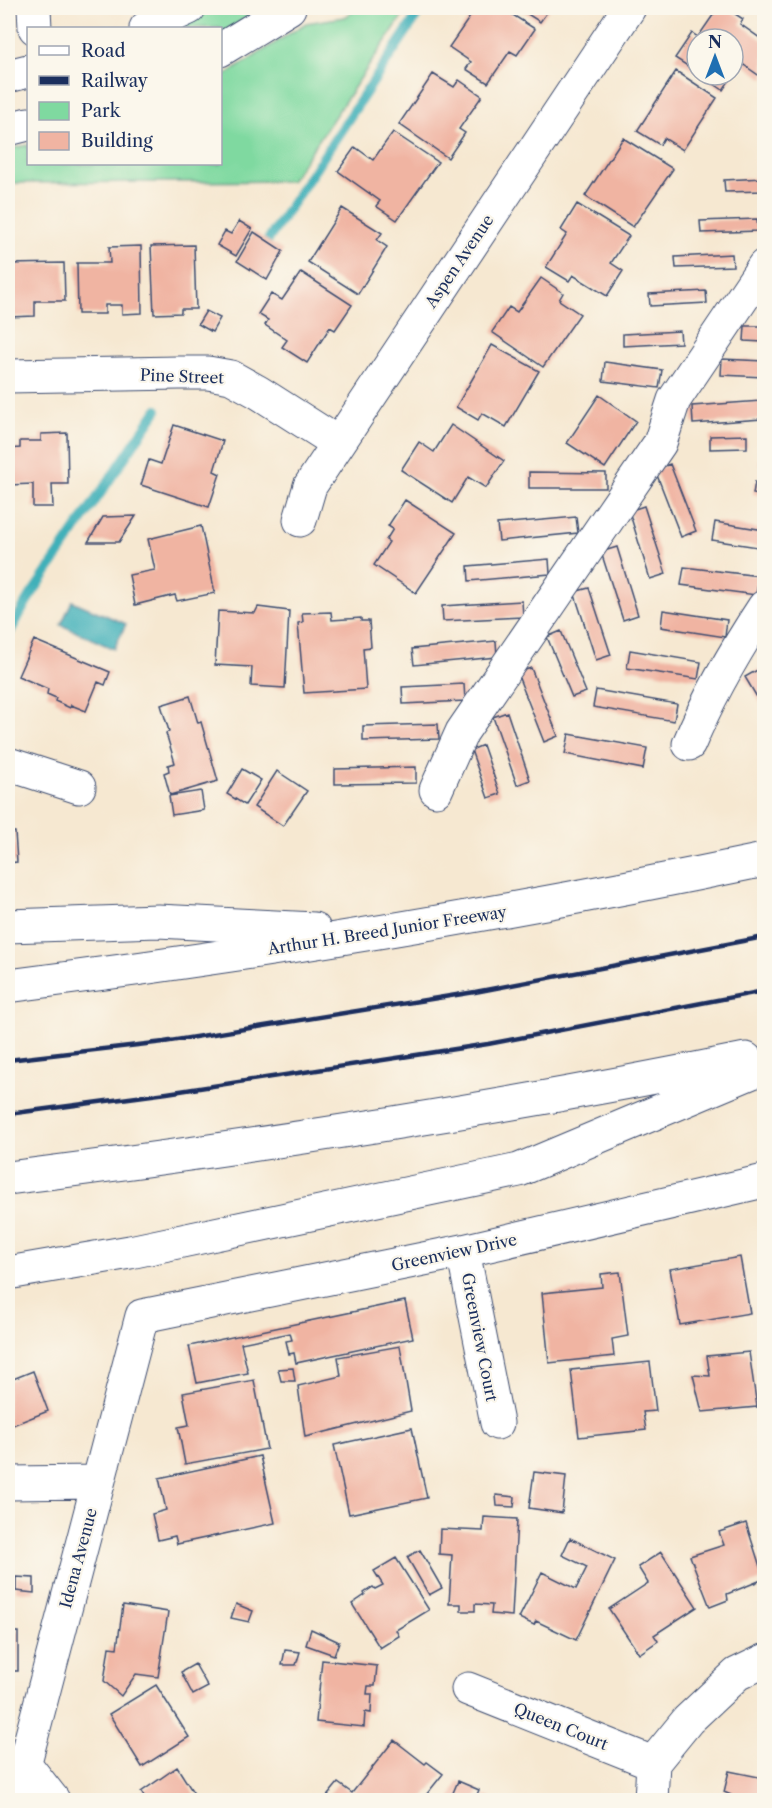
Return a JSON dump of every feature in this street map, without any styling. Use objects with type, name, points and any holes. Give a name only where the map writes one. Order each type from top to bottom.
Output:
[{"type":"main road","points":[[34,8],[34,27]]},
{"type":"main road","points":[[148,27],[189,8]]},
{"type":"main road","points":[[222,49],[289,8]]},
{"type":"main road","name":"Aspen Avenue","points":[[300,520],[310,486],[628,8]]},
{"type":"main road","points":[[8,76],[27,71]]},
{"type":"main road","points":[[8,129],[27,124]]},
{"type":"main road","points":[[435,790],[462,732],[660,443],[674,400],[765,266]]},
{"type":"main road","name":"Pine Street","points":[[8,376],[179,373],[231,377],[339,443]]},
{"type":"main road","points":[[689,744],[706,702],[746,634],[765,607]]},
{"type":"main road","points":[[8,764],[79,787]]},
{"type":"main road","name":"Arthur H. Breed Junior Freeway","points":[[8,986],[243,954],[382,932],[765,860]]},
{"type":"main road","points":[[8,926],[158,921],[382,932]]},
{"type":"main road","points":[[8,1178],[252,1146],[395,1124],[550,1097],[765,1055]]},
{"type":"main road","points":[[8,1273],[130,1252],[519,1170],[765,1067]]},
{"type":"main road","name":"Greenview Drive","points":[[142,1316],[463,1251],[765,1181]]},
{"type":"main road","name":"Greenview Court","points":[[463,1251],[497,1423]]},
{"type":"main road","name":"Idena Avenue","points":[[15,1800],[16,1762],[98,1482],[142,1316]]},
{"type":"main road","points":[[8,1483],[98,1482]]},
{"type":"main road","points":[[651,1800],[653,1763],[696,1712],[737,1674],[765,1661]]},
{"type":"main road","name":"Queen Court","points":[[468,1689],[653,1763]]},
{"type":"main road","points":[[16,1762],[53,1800]]},
{"type":"green space","points":[[213,8],[263,8],[222,33],[222,27],[178,27]]},
{"type":"green space","points":[[358,8],[408,8],[291,181],[8,183],[8,149],[27,145],[27,165],[222,165],[222,77],[306,23],[345,17]]},
{"type":"water","points":[[72,601],[126,624],[114,649],[61,625]]},
{"type":"building","points":[[476,8],[502,8],[535,29],[517,55],[510,51],[488,83],[466,69],[471,62],[449,47]]},
{"type":"building","points":[[518,8],[550,8],[540,22]]},
{"type":"building","points":[[718,8],[726,8],[743,19],[740,24],[744,27],[705,27]]},
{"type":"building","points":[[745,28],[764,41],[764,79],[745,66]]},
{"type":"building","points":[[685,43],[685,64],[675,58]]},
{"type":"building","points":[[676,71],[685,77],[685,87],[700,87],[717,98],[683,150],[664,138],[660,145],[637,131]]},
{"type":"building","points":[[433,74],[454,87],[459,80],[482,96],[459,129],[465,133],[448,158],[399,124]]},
{"type":"building","points":[[393,132],[438,162],[397,220],[376,206],[380,201],[338,171],[355,147],[373,160]]},
{"type":"building","points":[[623,138],[673,169],[633,227],[585,196]]},
{"type":"building","points":[[764,178],[764,191],[725,192],[724,180]]},
{"type":"building","points":[[577,204],[629,236],[611,263],[623,271],[607,296],[573,275],[569,281],[546,267],[567,234],[561,230]]},
{"type":"building","points":[[342,208],[382,233],[377,240],[387,247],[358,294],[308,262]]},
{"type":"building","points":[[757,219],[758,231],[701,233],[700,221]]},
{"type":"building","points":[[239,221],[252,229],[236,256],[217,245],[225,231],[231,234]]},
{"type":"building","points":[[254,232],[283,251],[267,280],[237,261]]},
{"type":"building","points":[[194,245],[196,309],[181,309],[181,313],[154,314],[151,246]]},
{"type":"building","points":[[141,246],[142,313],[122,314],[122,305],[105,305],[105,314],[78,314],[77,263],[110,263],[109,247]]},
{"type":"building","points":[[732,254],[733,266],[676,268],[675,257]]},
{"type":"building","points":[[64,263],[65,301],[35,301],[35,316],[8,317],[8,264]]},
{"type":"building","points":[[301,272],[352,305],[335,330],[330,327],[307,363],[282,347],[287,340],[265,325],[268,320],[258,314],[271,294],[282,300]]},
{"type":"building","points":[[541,278],[563,293],[559,300],[580,314],[543,367],[492,332],[509,307],[517,312]]},
{"type":"building","points":[[706,291],[707,303],[650,306],[649,294]]},
{"type":"building","points":[[206,311],[220,318],[212,332],[198,324]]},
{"type":"building","points":[[745,326],[764,326],[764,342],[744,341]]},
{"type":"building","points":[[680,331],[681,343],[623,346],[623,334]]},
{"type":"building","points":[[492,345],[539,371],[506,427],[482,413],[478,420],[456,407]]},
{"type":"building","points":[[722,359],[764,361],[764,377],[721,375]]},
{"type":"building","points":[[605,362],[662,370],[659,388],[603,381]]},
{"type":"building","points":[[599,395],[636,421],[605,468],[567,443]]},
{"type":"building","points":[[761,401],[762,419],[693,424],[692,406]]},
{"type":"building","points":[[174,425],[223,441],[214,471],[220,474],[209,507],[141,485],[149,460],[161,464]]},
{"type":"building","points":[[451,425],[504,461],[486,488],[468,477],[452,503],[401,470],[419,442],[434,452]]},
{"type":"building","points":[[67,433],[68,484],[52,484],[53,507],[33,507],[33,484],[8,485],[8,449],[20,448],[20,441],[41,441],[41,434]]},
{"type":"building","points":[[747,435],[747,448],[710,449],[710,436]]},
{"type":"building","points":[[764,438],[764,465],[759,464]]},
{"type":"building","points":[[670,464],[696,531],[681,537],[655,470]]},
{"type":"building","points":[[529,472],[606,473],[606,488],[529,488]]},
{"type":"building","points":[[755,482],[764,484],[764,496],[753,494]]},
{"type":"building","points":[[405,500],[456,533],[416,593],[374,565],[389,542],[386,540],[393,529],[388,526]]},
{"type":"building","points":[[644,506],[666,574],[650,579],[629,511]]},
{"type":"building","points":[[136,516],[119,542],[88,542],[103,517]]},
{"type":"building","points":[[576,517],[578,533],[499,541],[497,524]]},
{"type":"building","points":[[715,522],[764,530],[764,548],[712,540]]},
{"type":"building","points":[[201,526],[215,593],[177,601],[175,595],[135,605],[129,575],[155,570],[148,539]]},
{"type":"building","points":[[617,547],[638,615],[623,620],[601,552]]},
{"type":"building","points":[[549,559],[550,574],[469,581],[468,566]]},
{"type":"building","points":[[684,567],[759,576],[756,595],[681,585]]},
{"type":"building","points":[[589,588],[611,655],[596,660],[574,592]]},
{"type":"building","points":[[522,601],[523,617],[443,621],[442,606]]},
{"type":"building","points":[[258,607],[289,611],[285,688],[251,686],[252,667],[215,665],[218,611],[255,613]]},
{"type":"building","points":[[663,610],[727,620],[725,637],[661,627]]},
{"type":"building","points":[[331,612],[332,620],[361,618],[361,621],[369,621],[371,647],[363,648],[366,689],[304,693],[298,623],[303,622],[302,613]]},
{"type":"building","points":[[561,631],[586,692],[572,697],[547,637]]},
{"type":"building","points":[[34,640],[110,672],[105,685],[98,682],[86,711],[71,705],[70,708],[55,701],[56,698],[47,694],[48,689],[18,676]]},
{"type":"building","points":[[496,641],[497,657],[414,665],[412,649]]},
{"type":"building","points":[[630,650],[701,662],[698,679],[627,668]]},
{"type":"building","points":[[531,668],[558,736],[544,742],[517,673]]},
{"type":"building","points":[[759,669],[764,678],[764,709],[745,677]]},
{"type":"building","points":[[464,684],[465,701],[403,704],[402,687]]},
{"type":"building","points":[[596,690],[677,704],[674,721],[593,707]]},
{"type":"building","points":[[190,696],[198,723],[201,722],[218,781],[170,795],[164,773],[169,771],[168,765],[175,763],[161,705]]},
{"type":"building","points":[[507,712],[530,780],[517,785],[493,717]]},
{"type":"building","points":[[438,724],[439,739],[363,741],[363,726]]},
{"type":"building","points":[[569,734],[647,748],[643,769],[565,754]]},
{"type":"building","points":[[483,745],[500,794],[488,798],[471,750]]},
{"type":"building","points":[[416,767],[416,783],[335,784],[335,769]]},
{"type":"building","points":[[242,769],[261,780],[245,805],[227,794]]},
{"type":"building","points":[[277,771],[307,791],[283,826],[254,807]]},
{"type":"building","points":[[201,791],[204,810],[172,815],[169,796]]},
{"type":"building","points":[[8,832],[15,832],[17,862],[8,863]]},
{"type":"building","points":[[740,1257],[750,1313],[680,1325],[670,1269]]},
{"type":"building","points":[[620,1272],[628,1336],[612,1339],[614,1356],[549,1363],[542,1293],[602,1287],[601,1274]]},
{"type":"building","points":[[405,1301],[413,1338],[296,1363],[294,1353],[289,1354],[286,1341],[292,1340],[290,1333],[241,1343],[248,1373],[197,1383],[189,1346]]},
{"type":"building","points":[[400,1346],[411,1411],[305,1437],[298,1386],[341,1376],[338,1357]]},
{"type":"building","points":[[749,1352],[757,1407],[702,1412],[693,1375],[710,1376],[707,1356]]},
{"type":"building","points":[[650,1362],[656,1411],[643,1412],[646,1430],[579,1437],[571,1370]]},
{"type":"building","points":[[293,1368],[295,1381],[281,1381],[278,1369]]},
{"type":"building","points":[[33,1371],[48,1411],[8,1427],[8,1381]]},
{"type":"building","points":[[254,1380],[267,1449],[185,1464],[178,1427],[189,1425],[183,1393]]},
{"type":"building","points":[[412,1428],[427,1498],[349,1514],[334,1445]]},
{"type":"building","points":[[260,1456],[275,1523],[177,1544],[175,1536],[158,1540],[152,1514],[166,1510],[159,1478]]},
{"type":"building","points":[[534,1472],[566,1476],[562,1513],[529,1508]]},
{"type":"building","points":[[496,1495],[515,1497],[514,1507],[497,1506]]},
{"type":"building","points":[[484,1517],[517,1519],[512,1616],[491,1614],[492,1605],[475,1604],[475,1611],[461,1611],[461,1604],[449,1604],[452,1555],[439,1554],[440,1529],[483,1531]]},
{"type":"building","points":[[746,1523],[764,1579],[727,1594],[728,1600],[710,1607],[690,1556],[724,1545],[719,1532]]},
{"type":"building","points":[[570,1538],[615,1560],[576,1640],[536,1621],[534,1625],[519,1618],[542,1572],[576,1589],[587,1567],[562,1555]]},
{"type":"building","points":[[420,1550],[442,1588],[429,1595],[407,1557]]},
{"type":"building","points":[[661,1552],[697,1607],[654,1635],[658,1641],[639,1654],[609,1609],[648,1583],[638,1567]]},
{"type":"building","points":[[396,1558],[429,1610],[396,1630],[399,1636],[380,1648],[352,1604],[373,1587],[375,1589],[383,1585],[374,1571]]},
{"type":"building","points":[[16,1577],[34,1578],[34,1593],[16,1591]]},
{"type":"building","points":[[236,1604],[253,1611],[249,1622],[231,1618]]},
{"type":"building","points":[[123,1605],[168,1612],[158,1677],[136,1674],[121,1696],[104,1681],[109,1647],[117,1648]]},
{"type":"building","points":[[311,1629],[339,1642],[334,1655],[306,1645]]},
{"type":"building","points":[[8,1632],[18,1632],[18,1671],[8,1671]]},
{"type":"building","points":[[285,1650],[300,1652],[296,1665],[282,1665]]},
{"type":"building","points":[[322,1660],[377,1666],[375,1686],[368,1686],[367,1694],[372,1694],[371,1713],[365,1712],[364,1727],[316,1722]]},
{"type":"building","points":[[195,1664],[208,1687],[193,1695],[181,1672]]},
{"type":"building","points":[[156,1685],[189,1737],[142,1767],[109,1714]]},
{"type":"building","points":[[394,1740],[425,1764],[427,1762],[443,1774],[422,1800],[324,1800],[338,1783],[352,1793]]},
{"type":"building","points":[[177,1767],[198,1800],[146,1800],[141,1792]]},
{"type":"building","points":[[729,1771],[764,1778],[764,1800],[730,1800],[731,1795],[724,1792]]},
{"type":"building","points":[[458,1781],[479,1790],[476,1797],[483,1800],[450,1800]]},
{"type":"building","points":[[485,1796],[497,1800],[483,1800]]},
{"type":"waterway","points":[[268,240],[422,8]]},
{"type":"waterway","points":[[8,635],[27,601],[157,410]]},
{"type":"railway","points":[[8,1060],[164,1042],[475,992],[764,937]]},
{"type":"railway","points":[[8,1114],[167,1093],[488,1044],[764,991]]}]
